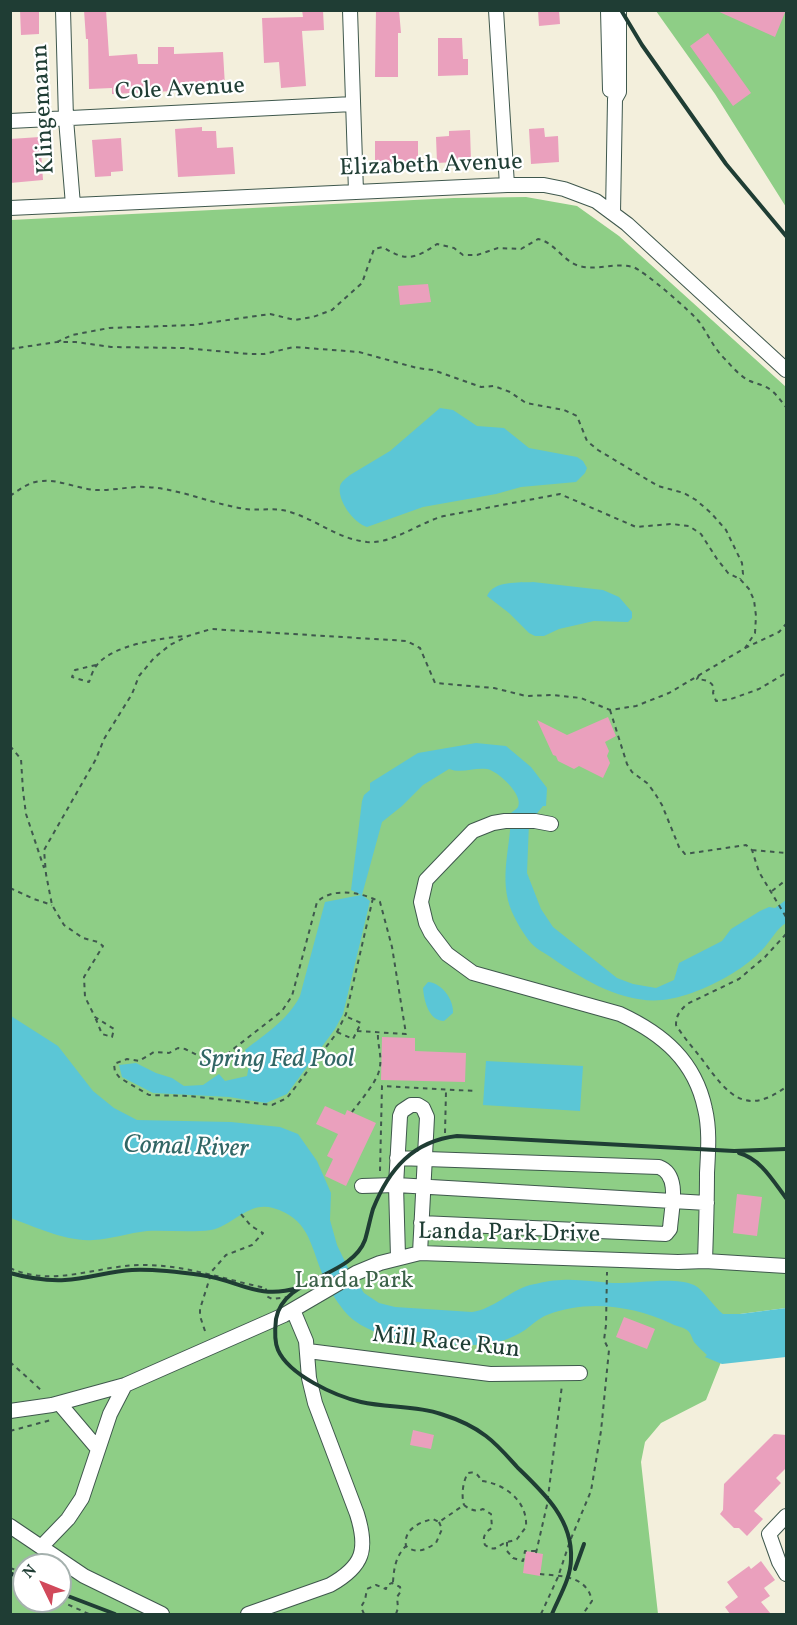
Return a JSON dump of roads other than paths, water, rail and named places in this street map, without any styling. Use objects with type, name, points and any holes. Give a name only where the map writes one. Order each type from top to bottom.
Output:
[{"type":"street","name":"Klingemann","points":[[63,10],[66,119],[73,205]]},
{"type":"street","points":[[350,10],[356,192]]},
{"type":"street","points":[[496,10],[507,185]]},
{"type":"street","points":[[608,10],[610,91],[615,99]]},
{"type":"street","points":[[613,213],[615,99],[619,92],[619,10]]},
{"type":"street","name":"Cole Avenue","points":[[10,121],[353,104]]},
{"type":"street","name":"Elizabeth Avenue","points":[[10,208],[507,185],[544,185],[564,189],[596,201],[613,213],[786,370]]},
{"type":"street","points":[[551,824],[535,821],[505,821],[473,831],[426,880],[421,902],[431,933],[447,954],[473,973],[620,1014],[642,1024],[675,1049],[695,1080],[706,1111],[705,1261]]},
{"type":"street","points":[[398,1257],[396,1185],[400,1116],[407,1107],[414,1105],[423,1108],[427,1117],[420,1252]]},
{"type":"street","points":[[397,1158],[425,1157],[659,1167],[667,1170],[672,1178],[670,1229],[666,1234],[421,1223]]},
{"type":"street","points":[[362,1186],[424,1186],[707,1203]]},
{"type":"street","name":"Landa Park Drive","points":[[10,1411],[59,1403],[125,1386],[356,1273],[398,1257],[420,1252],[631,1261],[705,1261],[786,1266]]},
{"type":"street","points":[[248,1614],[330,1585],[340,1579],[355,1565],[364,1540],[357,1514],[315,1403],[309,1378],[308,1351],[292,1305]]},
{"type":"street","name":"Mill Race Run","points":[[308,1351],[490,1374],[580,1373]]},
{"type":"street","points":[[41,1547],[68,1518],[82,1498],[110,1414],[125,1386]]},
{"type":"street","points":[[59,1403],[98,1449]]},
{"type":"street","points":[[786,1516],[769,1534],[786,1574]]},
{"type":"street","points":[[10,1526],[84,1576],[162,1614]]},
{"type":"water","points":[[440,408],[453,410],[477,426],[504,428],[529,448],[577,457],[587,468],[585,473],[576,482],[521,487],[496,494],[423,507],[367,527],[362,525],[344,505],[340,492],[341,483],[390,451]]},
{"type":"water","points":[[533,582],[603,590],[619,597],[632,612],[632,618],[628,622],[594,621],[559,629],[544,636],[535,636],[487,596],[495,587],[501,585]]},
{"type":"water","name":"Spring Fed Pool","points":[[476,743],[506,746],[531,767],[547,788],[546,806],[543,806],[529,823],[527,873],[541,909],[553,927],[617,978],[633,984],[656,988],[674,980],[679,963],[722,941],[731,929],[760,911],[769,907],[775,908],[786,900],[786,923],[749,962],[726,977],[692,993],[667,999],[647,1000],[617,994],[602,988],[574,973],[535,947],[528,940],[512,912],[506,887],[506,863],[511,813],[517,808],[519,802],[514,790],[503,779],[487,769],[459,771],[449,769],[423,785],[382,822],[362,895],[370,901],[343,1014],[335,1029],[287,1094],[266,1103],[229,1097],[153,1093],[122,1077],[119,1065],[136,1063],[172,1078],[184,1086],[203,1085],[219,1074],[225,1081],[247,1076],[249,1065],[245,1050],[283,1019],[300,996],[325,902],[361,895],[351,890],[362,801],[364,795],[370,790],[370,783],[418,753]]},
{"type":"water","points":[[428,982],[438,985],[446,993],[451,1003],[453,1013],[444,1021],[435,1018],[428,1009],[423,988]]},
{"type":"water","name":"Comal River","points":[[11,1016],[58,1046],[93,1091],[114,1108],[137,1120],[231,1122],[280,1127],[298,1134],[317,1161],[331,1193],[330,1220],[337,1245],[350,1272],[364,1293],[379,1303],[395,1307],[472,1312],[487,1307],[522,1288],[550,1281],[686,1282],[698,1287],[723,1314],[786,1308],[786,1357],[722,1364],[705,1357],[707,1355],[685,1329],[641,1312],[594,1306],[562,1310],[544,1316],[513,1337],[487,1344],[428,1343],[381,1334],[355,1321],[345,1311],[328,1285],[301,1225],[285,1212],[273,1208],[256,1208],[211,1230],[147,1231],[93,1240],[73,1239],[11,1218]]},
{"type":"water","points":[[486,1061],[583,1066],[580,1111],[483,1105]]},
{"type":"railway","points":[[621,10],[642,45],[726,164],[786,236]]},
{"type":"railway","points":[[552,1614],[569,1573],[571,1559],[567,1532],[547,1497],[495,1443],[465,1423],[431,1411],[371,1404],[350,1399],[326,1390],[302,1376],[292,1368],[278,1350],[275,1334],[276,1319],[281,1305],[291,1294],[333,1271],[357,1253],[365,1240],[379,1195],[395,1170],[415,1151],[441,1139],[457,1136],[734,1151],[786,1149]]},
{"type":"railway","points":[[739,1153],[760,1165],[786,1198]]},
{"type":"railway","points":[[10,1273],[37,1279],[58,1280],[124,1271],[158,1270],[214,1277],[248,1288],[270,1292],[298,1288]]},
{"type":"railway","points":[[575,1569],[584,1544]]},
{"type":"railway","points":[[72,1598],[115,1614]]},
{"type":"park label","name":"Landa Park","points":[[354,1283]]}]
